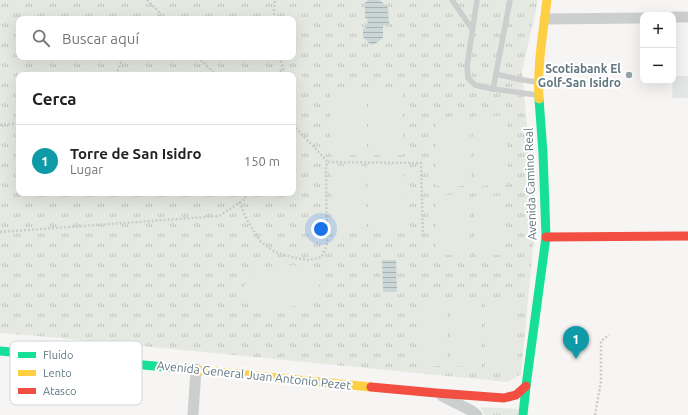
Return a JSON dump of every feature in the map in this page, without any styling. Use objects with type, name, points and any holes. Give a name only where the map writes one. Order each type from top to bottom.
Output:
[{"type":"street","name":"Avenida Camino Real","points":[[524,415],[526,386],[546,237],[543,153],[538,83],[548,0]]},
{"type":"street","points":[[676,17],[688,17]]},
{"type":"street","points":[[545,19],[640,18]]},
{"type":"street","points":[[546,237],[688,236]]},
{"type":"street","name":"Avenida General Juan Antonio Pezet","points":[[0,351],[10,352]]},
{"type":"street","name":"Avenida General Juan Antonio Pezet","points":[[142,364],[436,393],[504,398],[516,394],[526,386]]},
{"type":"street","points":[[193,415],[196,369]]},
{"type":"street","name":"Avenida General Juan Antonio Pezet","points":[[436,393],[477,415]]},
{"type":"lane","points":[[452,0],[472,29]]},
{"type":"lane","points":[[477,0],[467,66],[468,78],[475,85],[538,95]]},
{"type":"lane","points":[[493,89],[510,0]]},
{"type":"lane","points":[[496,74],[538,83]]},
{"type":"path","points":[[147,0],[160,13],[159,16]]},
{"type":"path","points":[[274,16],[275,0]]},
{"type":"path","points":[[117,72],[122,60]]},
{"type":"path","points":[[201,60],[213,72]]},
{"type":"path","points":[[280,60],[283,72]]},
{"type":"path","points":[[280,72],[283,68]]},
{"type":"path","points":[[0,125],[16,124]]},
{"type":"path","points":[[296,128],[328,162],[420,163],[423,238]]},
{"type":"path","points":[[239,202],[248,222],[261,242],[275,252],[291,257],[309,260],[322,257],[327,245],[326,166],[328,162]]},
{"type":"path","points":[[0,232],[219,216],[245,199],[246,196]]},
{"type":"path","points":[[595,415],[601,381],[601,341],[609,336]]},
{"type":"shaded area","points":[[368,0],[380,0],[388,8],[389,25],[383,26],[383,38],[371,45],[363,37],[363,29],[368,26],[367,19],[365,18],[365,3]]},
{"type":"shaded area","points":[[676,76],[688,76],[688,98],[672,98],[673,84],[676,84]]},
{"type":"shaded area","points":[[382,260],[396,260],[397,292],[383,292]]},
{"type":"green space","points":[[0,0],[538,0],[522,72],[536,217],[521,374],[508,382],[142,346],[142,341],[91,341],[0,333]]},
{"type":"green space","points":[[366,88],[367,155],[331,155],[330,89]]},
{"type":"green space","points":[[402,88],[403,155],[369,155],[368,89]]},
{"type":"green space","points":[[470,116],[471,186],[436,186],[436,117]]},
{"type":"green space","points":[[473,116],[507,116],[508,185],[474,186]]},
{"type":"green space","points":[[367,165],[403,165],[405,232],[369,232]]},
{"type":"green space","points":[[331,166],[365,166],[366,232],[332,233]]},
{"type":"green space","points":[[436,195],[470,195],[470,255],[436,255]]},
{"type":"green space","points":[[474,196],[505,196],[505,255],[474,255]]},
{"type":"green space","points":[[301,265],[313,268],[320,276],[319,290],[315,302],[299,306],[261,308],[244,303],[238,296],[246,283],[262,267]]},
{"type":"green space","points":[[417,297],[447,297],[447,366],[417,366]]},
{"type":"green space","points":[[451,297],[482,297],[482,367],[450,366]]},
{"type":"green space","points":[[485,298],[515,298],[514,367],[485,367]]},
{"type":"green space","points":[[480,407],[519,409],[518,415],[485,415]]},
{"type":"traffic: fast","points":[[523,415],[546,237],[543,153],[539,99]]},
{"type":"traffic: fast","points":[[0,351],[10,352]]},
{"type":"traffic: fast","points":[[142,365],[195,370]]},
{"type":"traffic: slow","points":[[539,99],[542,37],[547,0]]},
{"type":"traffic: slow","points":[[195,370],[371,387]]},
{"type":"traffic: jam","points":[[546,237],[688,236]]},
{"type":"traffic: jam","points":[[371,387],[504,398],[516,395],[526,386]]},
{"type":"place","name":"Scotiabank El Golf-San Isidro","points":[[629,75]]},
{"type":"place","name":"Torre de San Isidro","points":[[576,359]]}]
